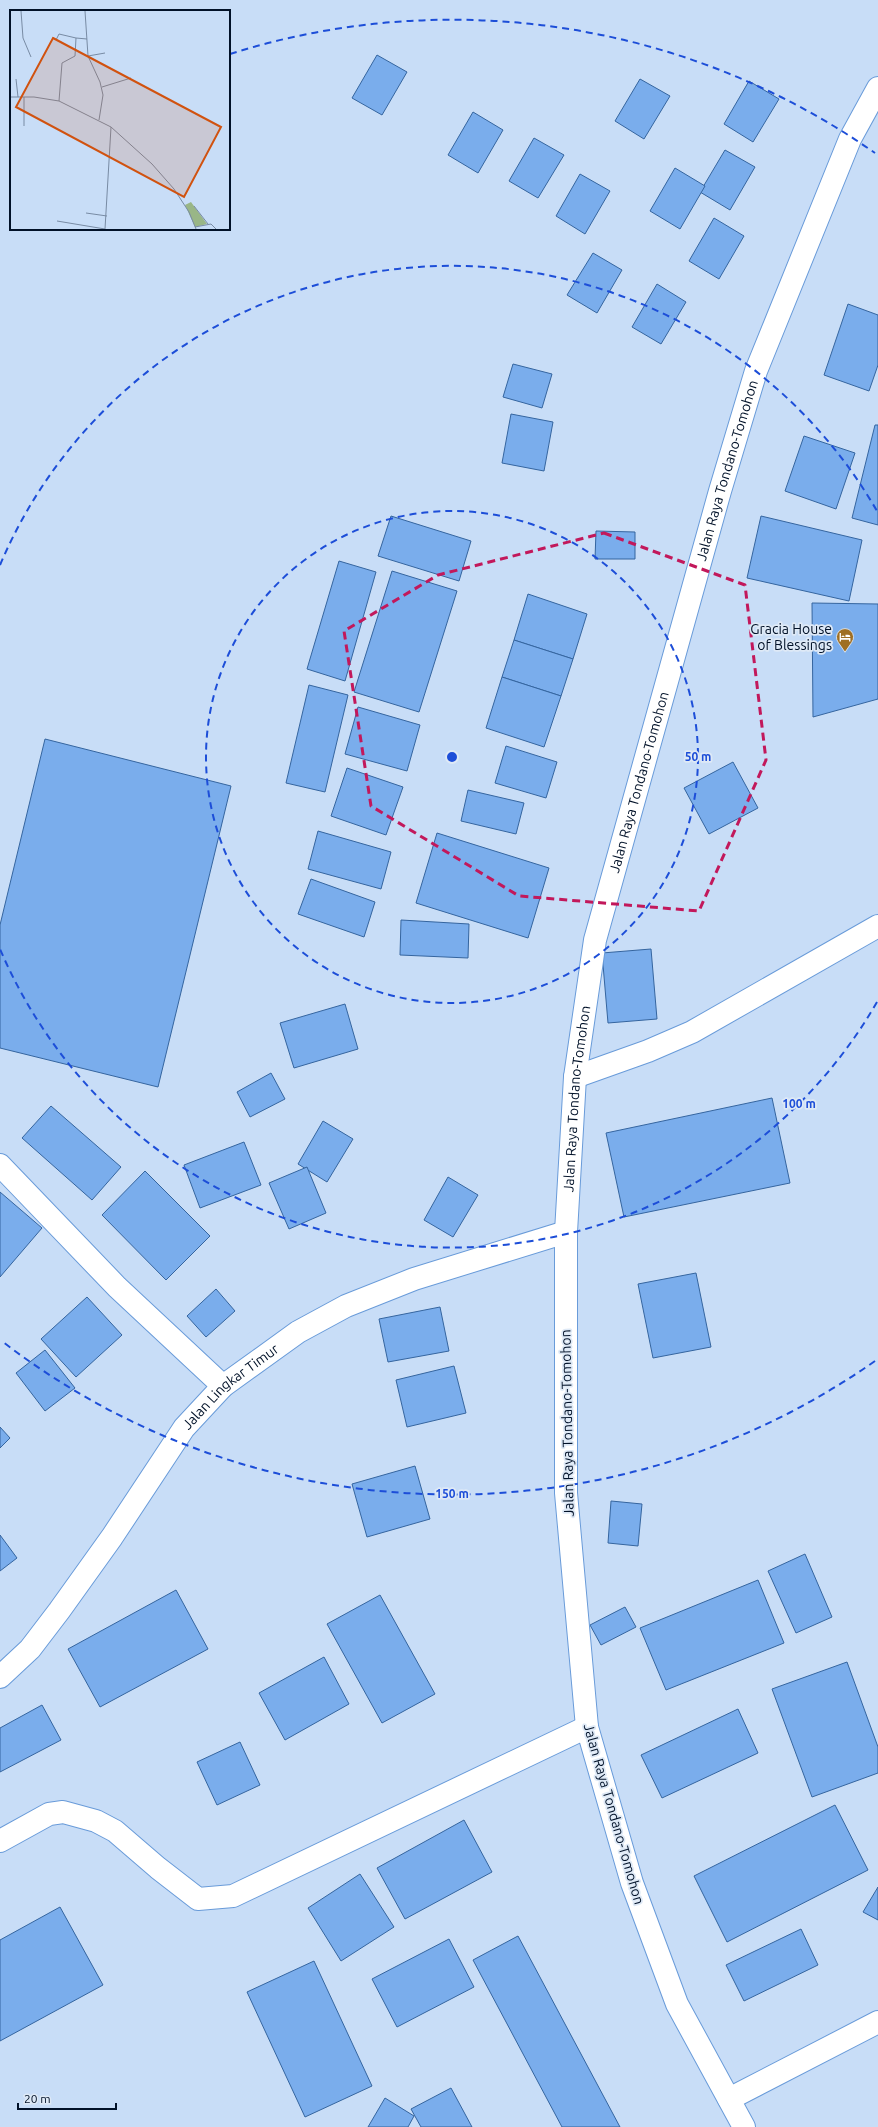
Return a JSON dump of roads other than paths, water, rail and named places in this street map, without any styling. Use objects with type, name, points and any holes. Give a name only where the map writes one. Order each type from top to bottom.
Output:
[{"type":"main road","name":"Jalan Raya Tondano-Tomohon","points":[[744,2127],[677,2004],[632,1883],[587,1727],[566,1493],[566,1232],[575,1077],[595,940],[720,491],[756,371],[850,139],[878,88]]},
{"type":"main road","points":[[575,1077],[648,1051],[692,1032],[878,926]]},
{"type":"main road","points":[[0,1165],[117,1287],[223,1386]]},
{"type":"main road","name":"Jalan Lingkar Timur","points":[[0,1677],[30,1649],[60,1611],[112,1537],[184,1428],[223,1386],[298,1332],[346,1306],[414,1279],[566,1232]]},
{"type":"main road","points":[[0,1841],[49,1814],[63,1812],[68,1813],[96,1821],[115,1831],[158,1868],[198,1899],[233,1896],[587,1727]]},
{"type":"main road","points":[[729,2099],[878,2022]]},
{"type":"place","name":"Gracia House of Blessings","points":[[845,652]]}]
